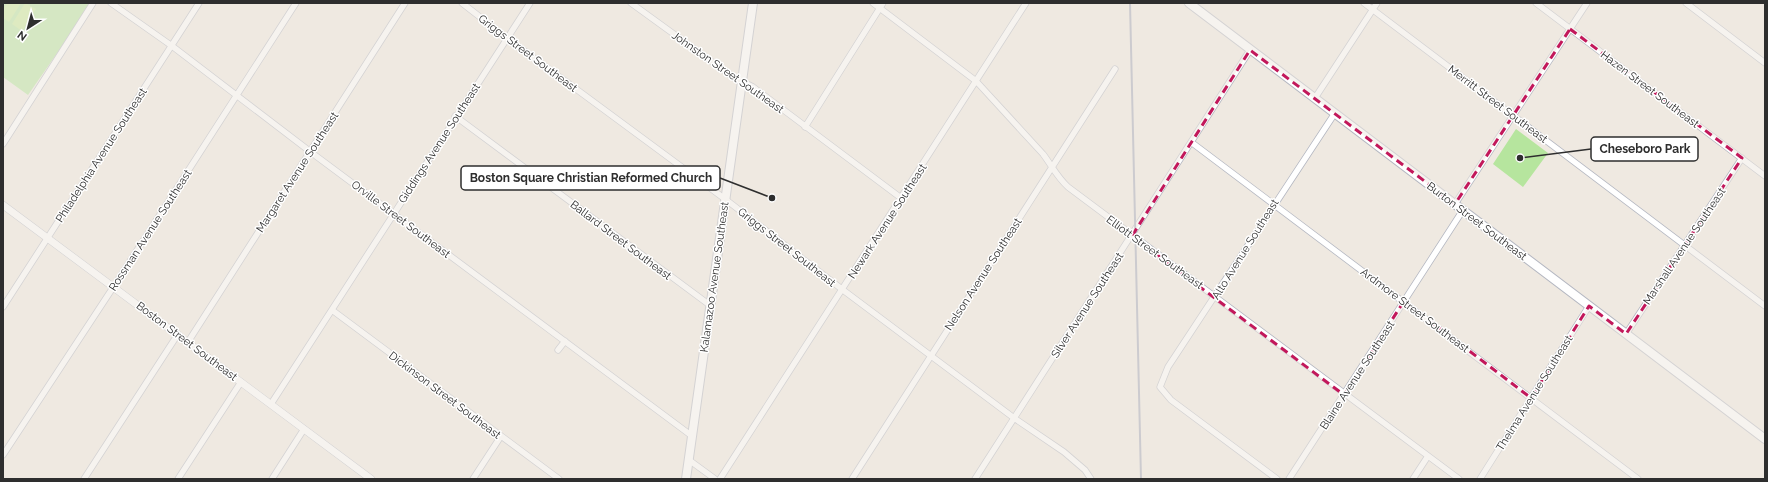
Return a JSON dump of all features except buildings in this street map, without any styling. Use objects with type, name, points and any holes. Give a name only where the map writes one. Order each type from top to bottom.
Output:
[{"type":"main road","name":"Kalamazoo Avenue Southeast","points":[[686,479],[753,3]]},
{"type":"main road","name":"Burton Street Southeast","points":[[1188,3],[1765,439]]},
{"type":"street","points":[[3,144],[93,3]]},
{"type":"street","name":"Orville Street Southeast","points":[[111,3],[172,46],[236,96],[692,436]]},
{"type":"street","name":"Philadelphia Avenue Southeast","points":[[3,307],[199,3]]},
{"type":"street","name":"Rossman Avenue Southeast","points":[[3,455],[114,286],[296,3]]},
{"type":"street","name":"Margaret Avenue Southeast","points":[[188,342],[405,3]]},
{"type":"street","name":"Griggs Street Southeast","points":[[462,3],[507,38],[725,198],[843,290],[932,355],[1014,418],[1064,452],[1085,470],[1091,479]]},
{"type":"street","name":"Giddings Avenue Southeast","points":[[271,404],[394,214],[455,116],[530,3]]},
{"type":"street","name":"Johnston Street Southeast","points":[[631,3],[711,62],[733,77],[753,87],[901,198]]},
{"type":"street","name":"Elliott Street Southeast","points":[[873,3],[976,81],[1043,154],[1052,166],[1058,178],[1068,187],[1216,297],[1344,395],[1459,479]]},
{"type":"street","points":[[805,127],[883,3]]},
{"type":"street","name":"Newark Avenue Southeast","points":[[720,479],[843,290],[1026,3]]},
{"type":"street","name":"Merritt Street Southeast","points":[[1364,3],[1765,306]]},
{"type":"street","points":[[1315,98],[1377,3]]},
{"type":"street","name":"Hazen Street Southeast","points":[[1536,3],[1765,176]]},
{"type":"street","points":[[1455,204],[1587,3]]},
{"type":"street","points":[[1686,3],[1765,63]]},
{"type":"street","name":"Silver Avenue Southeast","points":[[975,479],[1250,50]]},
{"type":"street","name":"Nelson Avenue Southeast","points":[[852,479],[1114,69]]},
{"type":"street","name":"Alto Avenue Southeast","points":[[1277,479],[1171,400],[1160,387],[1168,367],[1216,297],[1274,204],[1334,113]]},
{"type":"street","name":"Ballard Street Southeast","points":[[455,116],[711,306]]},
{"type":"street","name":"Ardmore Street Southeast","points":[[1191,142],[1404,301],[1638,479]]},
{"type":"street","name":"Marshall Avenue Southeast","points":[[1626,334],[1742,158]]},
{"type":"street","name":"Boston Street Southeast","points":[[3,205],[114,286],[368,478]]},
{"type":"street","name":"Blaine Avenue Southeast","points":[[1290,479],[1462,210]]},
{"type":"street","name":"Thelma Avenue Southeast","points":[[1480,479],[1589,306]]},
{"type":"street","name":"Dickinson Street Southeast","points":[[332,310],[559,479]]},
{"type":"street","points":[[84,479],[178,334]]},
{"type":"street","points":[[558,350],[565,341]]},
{"type":"street","points":[[178,479],[241,382]]},
{"type":"street","points":[[272,479],[304,429]]},
{"type":"street","points":[[473,479],[501,436]]},
{"type":"street","points":[[1413,479],[1428,456]]},
{"type":"street","points":[[689,460],[715,479]]},
{"type":"highlighted area","points":[[1570,29],[1742,158],[1626,334],[1589,306],[1531,398],[1404,301],[1344,395],[1132,236],[1250,50],[1455,204]]},
{"type":"green space","points":[[3,3],[92,3],[28,95],[3,77]]},
{"type":"green space","points":[[7,3],[21,3],[9,22],[3,18],[3,9]]},
{"type":"green space","points":[[25,3],[36,9],[22,31],[12,24]]},
{"type":"green space","points":[[1516,129],[1548,153],[1523,187],[1493,164]]},
{"type":"railway","points":[[1130,3],[1141,479]]},
{"type":"place","name":"Cheseboro Park","points":[[1520,158]]},
{"type":"place","name":"Boston Square Christian Reformed Church","points":[[772,198]]}]
